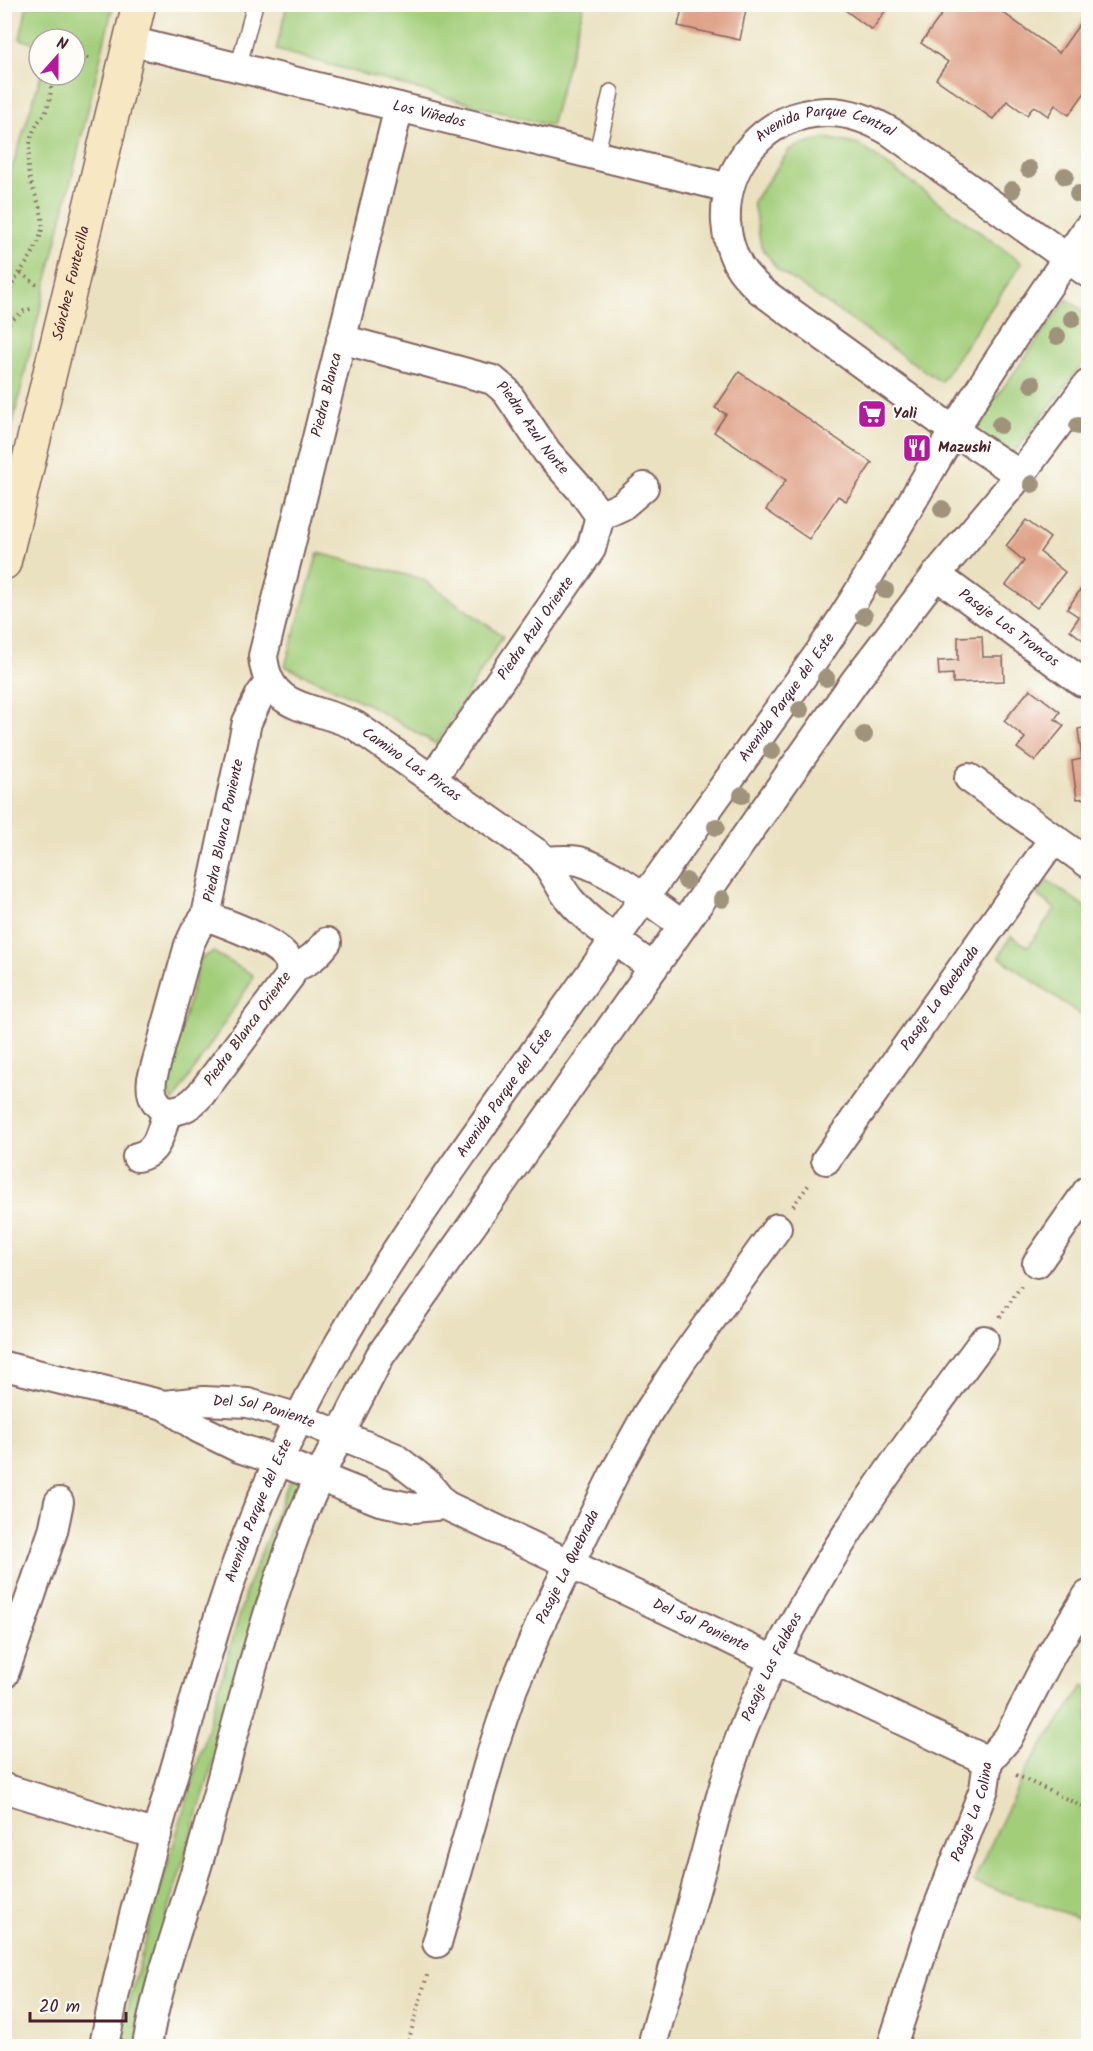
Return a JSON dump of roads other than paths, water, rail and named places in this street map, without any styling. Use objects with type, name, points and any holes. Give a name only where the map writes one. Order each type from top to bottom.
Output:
[{"type":"street","name":"Sánchez Fontecilla","points":[[4,563],[139,4]]},
{"type":"street","name":"Los Viñedos","points":[[130,41],[729,188]]},
{"type":"street","name":"Piedra Blanca","points":[[269,683],[264,670],[263,656],[399,107]]},
{"type":"street","name":"Avenida Parque Central","points":[[1020,475],[954,430],[748,279],[738,265],[729,240],[726,209],[729,188],[744,154],[757,139],[772,128],[789,119],[807,114],[826,112],[849,114],[871,121],[891,132],[1078,266]]},
{"type":"street","name":"Avenida Parque del Este","points":[[104,2046],[112,2000],[131,1927],[222,1606],[251,1525],[279,1461],[348,1326],[413,1224],[643,897],[820,652],[860,592],[954,430],[1008,345],[1078,266],[1089,228]]},
{"type":"street","name":"Piedra Azul Norte","points":[[341,339],[493,380],[506,391],[547,452],[582,490],[600,516]]},
{"type":"street","points":[[147,2046],[160,1983],[202,1848],[263,1631],[297,1531],[320,1476],[380,1356],[855,681],[936,575],[1020,475],[1089,384]]},
{"type":"street","points":[[600,516],[622,506],[645,487]]},
{"type":"street","name":"Piedra Azul Oriente","points":[[432,778],[591,549],[600,516]]},
{"type":"street","name":"Pasaje Los Troncos","points":[[936,575],[1082,682]]},
{"type":"street","name":"Camino Las Pircas","points":[[269,683],[285,699],[356,726],[546,861],[570,901],[653,968]]},
{"type":"street","name":"Piedra Blanca Poniente","points":[[167,1111],[155,1101],[151,1090],[152,1079],[189,945],[206,916],[247,722],[260,694],[269,683]]},
{"type":"street","points":[[969,778],[1089,863]]},
{"type":"street","name":"Pasaje La Quebrada","points":[[826,1160],[1054,838]]},
{"type":"street","points":[[546,861],[577,861],[594,866],[683,925]]},
{"type":"street","points":[[206,916],[255,936],[285,955],[291,968]]},
{"type":"street","name":"Piedra Blanca Oriente","points":[[167,1111],[189,1107],[290,976],[291,968],[307,963],[327,942]]},
{"type":"street","points":[[137,1157],[145,1156],[156,1146],[167,1111]]},
{"type":"street","points":[[1037,1263],[1089,1190]]},
{"type":"street","name":"Pasaje La Quebrada","points":[[436,1944],[493,1748],[513,1688],[569,1563],[647,1414],[688,1351],[777,1228]]},
{"type":"street","name":"Pasaje Los Faldeos","points":[[654,2038],[725,1781],[746,1722],[774,1661],[810,1596],[869,1500],[984,1340]]},
{"type":"street","name":"Del Sol Poniente","points":[[4,1366],[164,1405],[208,1433],[239,1448],[320,1476],[380,1501],[414,1508],[444,1505]]},
{"type":"street","name":"Del Sol Poniente","points":[[164,1405],[204,1401],[248,1403],[299,1418],[341,1434],[394,1457],[426,1482],[444,1505],[988,1761]]},
{"type":"street","points":[[4,1674],[55,1525],[59,1502]]},
{"type":"street","name":"Pasaje La Colina","points":[[892,2046],[931,1925],[984,1789],[988,1761],[1008,1738],[1052,1653],[1069,1623],[1089,1595]]},
{"type":"street","points":[[4,1788],[156,1835]]},
{"type":"lane","points":[[237,68],[255,4]]},
{"type":"lane","points":[[596,156],[611,92]]},
{"type":"place","name":"Yali","points":[[872,414]]},
{"type":"place","name":"Mazushi","points":[[917,448]]}]
